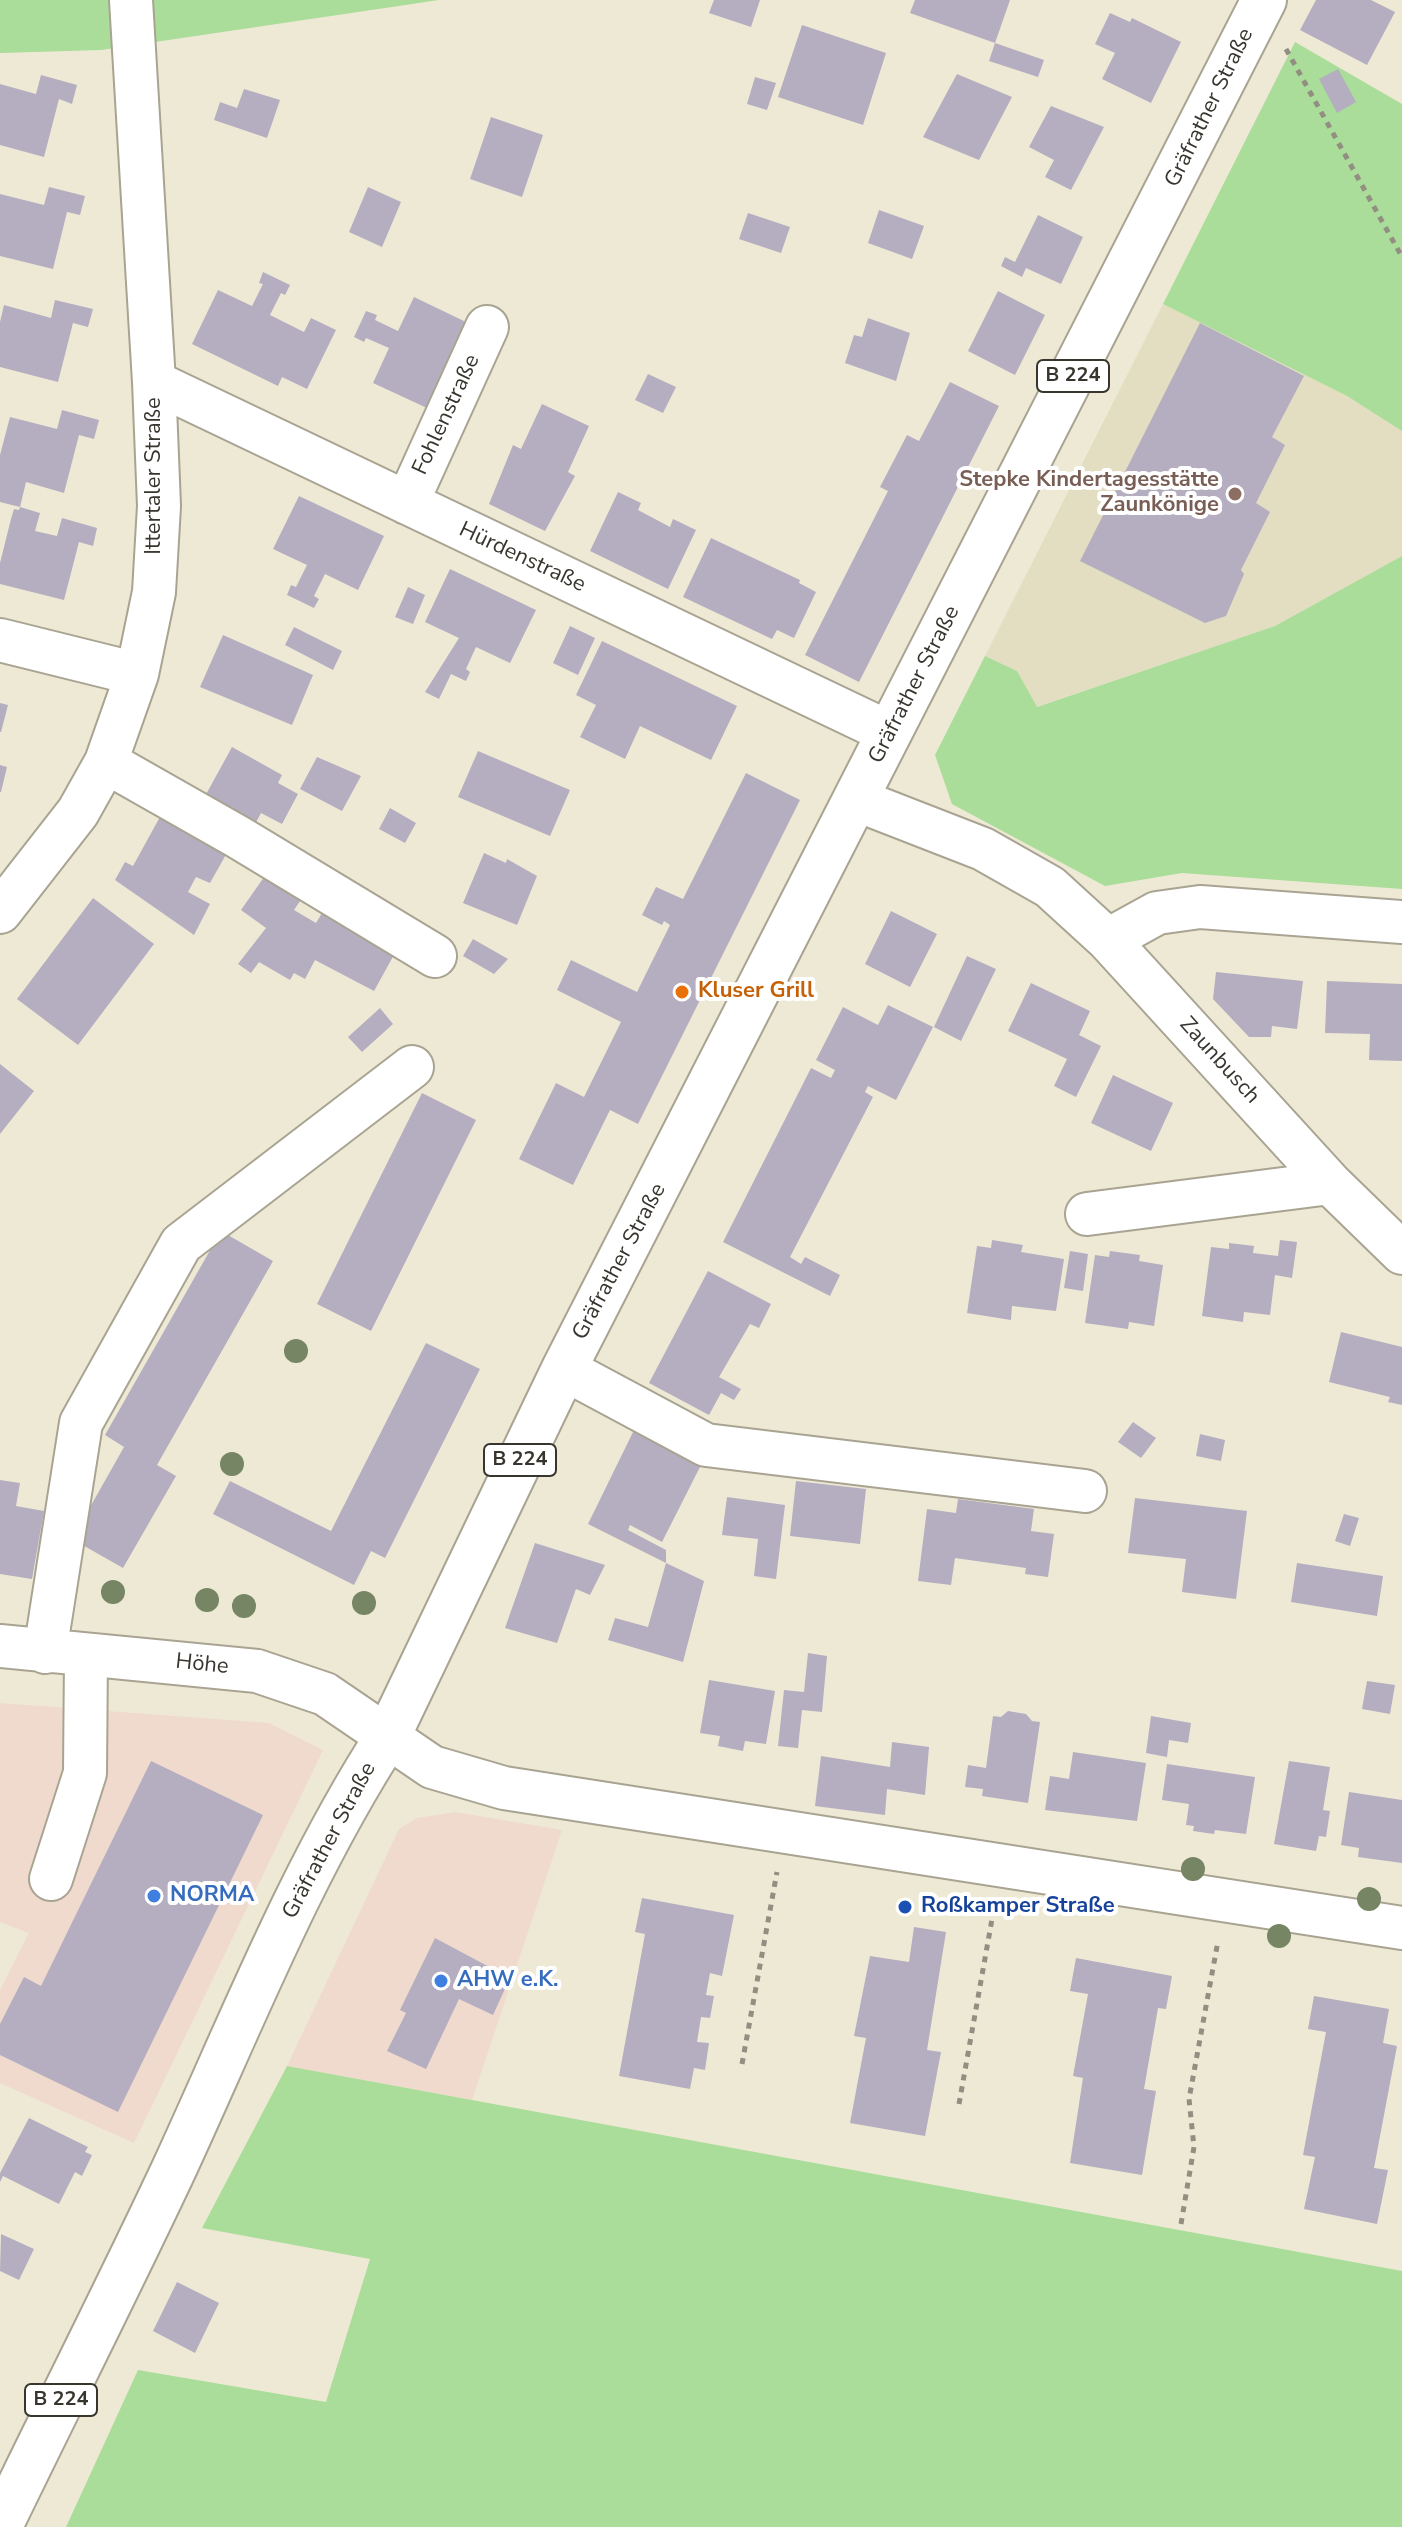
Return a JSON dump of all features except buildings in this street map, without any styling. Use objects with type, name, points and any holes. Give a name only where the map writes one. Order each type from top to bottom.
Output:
[{"type":"main road","name":"Gräfrather Straße","points":[[0,2526],[123,2273],[293,1908],[351,1793],[388,1736],[564,1369],[1259,9]]},
{"type":"street","name":"Ittertaler Straße","points":[[0,912],[78,812],[106,762],[137,674],[154,592],[159,506],[132,4]]},
{"type":"street","name":"Fohlenstraße","points":[[407,503],[487,327]]},
{"type":"street","name":"Hürdenstraße","points":[[154,382],[890,733]]},
{"type":"street","points":[[0,640],[137,674]]},
{"type":"street","points":[[106,762],[238,837],[435,956]]},
{"type":"street","name":"Zaunbusch","points":[[857,800],[983,849],[1050,887],[1108,940],[1330,1183],[1402,1253]]},
{"type":"street","points":[[1108,940],[1157,913],[1200,907],[1402,922]]},
{"type":"street","points":[[45,1652],[81,1423],[181,1244],[412,1067]]},
{"type":"street","points":[[1087,1214],[1330,1183]]},
{"type":"street","points":[[564,1369],[706,1445],[1085,1491]]},
{"type":"street","name":"Höhe","points":[[0,1646],[257,1671],[325,1694],[388,1736]]},
{"type":"street","points":[[51,1879],[85,1773],[86,1655]]},
{"type":"street","points":[[388,1736],[432,1767],[465,1779],[784,1833],[1402,1928]]},
{"type":"path","points":[[1259,9],[1291,54],[1402,257]]},
{"type":"path","points":[[742,2064],[784,1833]]},
{"type":"path","points":[[959,2104],[1001,1866]]},
{"type":"path","points":[[1181,2224],[1194,2147],[1189,2099],[1226,1901]]},
{"type":"shaded area","name":"Stepke Kindertagesstätte Zaunkönige","points":[[1163,304],[1347,396],[1402,431],[1402,556],[1275,626],[1036,707],[1017,671],[985,656]]},
{"type":"shaded area","points":[[0,1703],[269,1723],[323,1750],[134,2143],[0,2083],[0,1990],[29,1933],[0,1922]]},
{"type":"shaded area","points":[[455,1812],[562,1830],[472,2100],[287,2066],[399,1829],[417,1818]]},
{"type":"green space","points":[[0,0],[439,0],[101,50],[0,53]]},
{"type":"green space","points":[[1295,42],[1402,104],[1402,431],[1347,396],[1163,304]]},
{"type":"green space","points":[[1402,556],[1402,889],[1182,873],[1105,886],[952,804],[935,755],[985,656],[1017,671],[1037,707],[1275,626]]},
{"type":"green space","points":[[287,2066],[1402,2271],[1402,2527],[66,2527],[138,2370],[326,2402],[370,2259],[202,2228]]},
{"type":"place","name":"Stepke Kindertagesstätte Zaunkönige","points":[[1235,494]]},
{"type":"place","name":"Kluser Grill","points":[[682,992]]},
{"type":"place","name":"NORMA","points":[[154,1896]]},
{"type":"place","name":"Roßkamper Straße","points":[[905,1907]]},
{"type":"place","name":"AHW e.K.","points":[[441,1981]]}]
